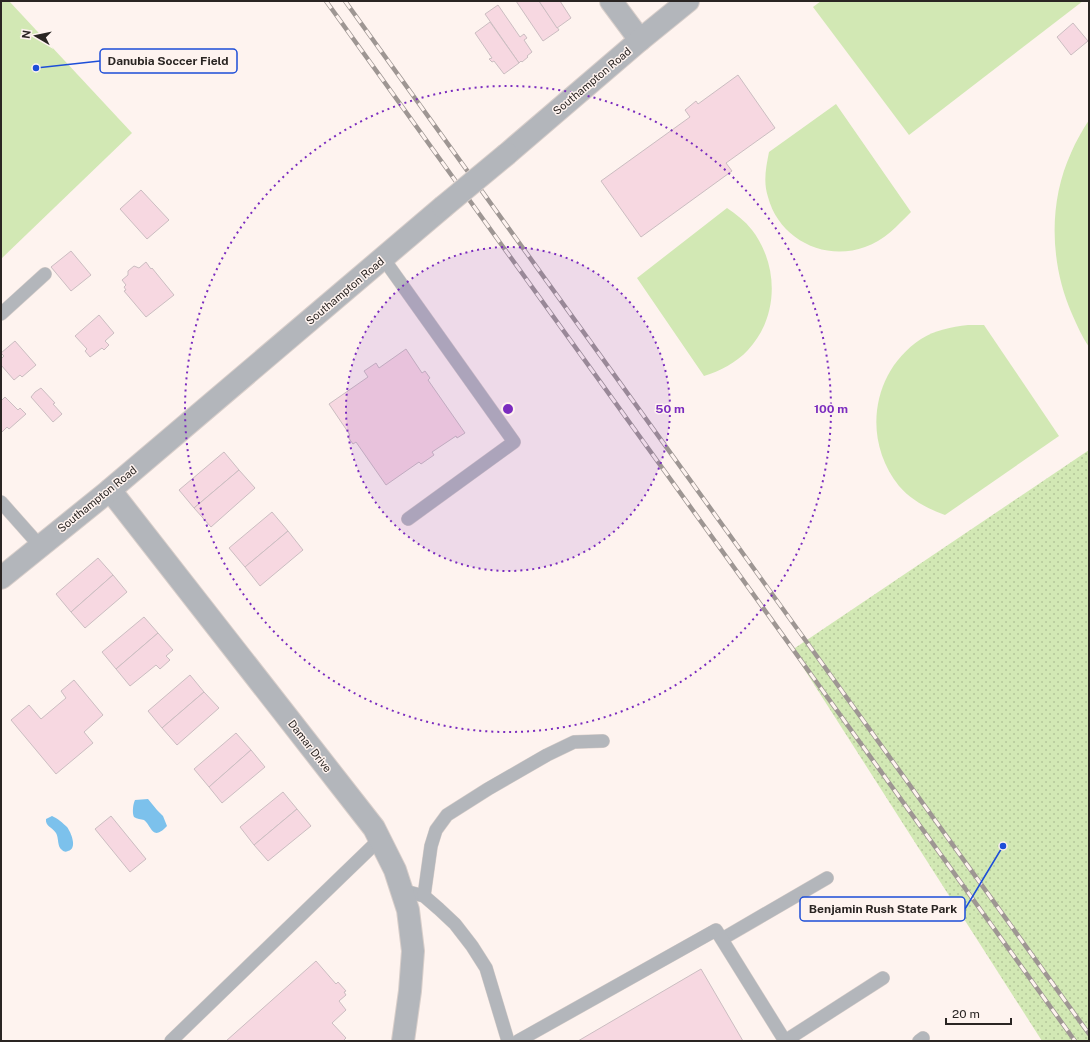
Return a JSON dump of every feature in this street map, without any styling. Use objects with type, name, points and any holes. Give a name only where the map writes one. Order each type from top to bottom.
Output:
[{"type":"street","points":[[611,1],[640,40]]},
{"type":"street","name":"Southampton Road","points":[[1,578],[110,490],[640,40],[688,1]]},
{"type":"street","name":"Damar Drive","points":[[110,490],[374,828],[380,839],[395,870],[408,910],[413,951],[410,991],[403,1041]]},
{"type":"lane","points":[[383,258],[514,442],[408,519]]},
{"type":"lane","points":[[1,314],[45,274]]},
{"type":"lane","points":[[1,502],[40,546]]},
{"type":"lane","points":[[424,896],[431,846],[436,830],[447,815],[488,789],[547,755],[574,742],[603,741]]},
{"type":"lane","points":[[171,1041],[380,839]]},
{"type":"lane","points":[[722,939],[827,878]]},
{"type":"lane","points":[[401,890],[424,896],[455,924],[472,946],[486,968],[508,1041]]},
{"type":"lane","points":[[518,1041],[716,930],[785,1041],[883,978]]},
{"type":"green space","points":[[9,1],[132,133],[1,259],[1,2]]},
{"type":"green space","points":[[821,1],[1083,1],[909,135],[813,7]]},
{"type":"green space","points":[[836,104],[911,212],[878,241],[865,247],[850,251],[820,249],[793,235],[782,225],[774,212],[766,191],[765,180],[769,152]]},
{"type":"green space","points":[[1089,120],[1089,347],[1072,314],[1059,275],[1056,254],[1055,213],[1058,192],[1064,172],[1075,144]]},
{"type":"green space","points":[[727,208],[737,215],[752,230],[761,244],[771,275],[772,291],[770,307],[766,322],[758,337],[748,350],[728,366],[704,376],[637,278]]},
{"type":"green space","points":[[968,325],[984,325],[1059,436],[945,515],[926,507],[909,496],[899,486],[887,468],[880,448],[877,428],[877,408],[882,388],[891,369],[904,353],[921,339],[932,333]]},
{"type":"green space","points":[[1089,450],[1089,1041],[1042,1041],[792,650]]},
{"type":"water","points":[[148,799],[163,816],[167,826],[158,833],[155,833],[144,820],[135,818],[133,815],[135,800]]},
{"type":"water","points":[[52,816],[62,822],[69,829],[73,840],[73,847],[71,850],[66,852],[60,849],[56,833],[46,821],[46,819]]},
{"type":"building","points":[[516,1],[539,1],[559,30],[543,41]]},
{"type":"building","points":[[539,1],[560,1],[571,18],[557,28]]},
{"type":"building","points":[[498,5],[520,37],[524,34],[527,38],[524,40],[532,52],[522,62],[521,61],[519,63],[485,14]]},
{"type":"building","points":[[490,22],[519,63],[504,74],[494,61],[492,62],[489,59],[492,58],[475,33]]},
{"type":"building","points":[[1073,23],[1088,41],[1071,55],[1057,37]]},
{"type":"building","points":[[738,75],[775,128],[726,163],[732,171],[641,237],[601,181],[690,117],[685,110],[696,101],[698,104]]},
{"type":"building","points":[[141,190],[169,220],[147,239],[120,209]]},
{"type":"building","points":[[71,251],[91,275],[71,291],[51,267]]},
{"type":"building","points":[[146,262],[174,295],[146,317],[124,291],[126,290],[124,287],[126,285],[122,280],[128,275],[128,271],[134,266],[139,268]]},
{"type":"building","points":[[99,315],[114,333],[105,341],[109,345],[104,350],[102,348],[90,357],[85,351],[87,349],[75,336]]},
{"type":"building","points":[[15,341],[36,365],[22,377],[20,375],[14,380],[1,365],[1,359],[4,356],[1,353]]},
{"type":"building","points":[[406,349],[422,373],[425,371],[430,378],[428,380],[465,433],[457,438],[456,436],[432,452],[434,455],[421,464],[419,462],[386,485],[356,442],[353,444],[348,437],[350,435],[329,404],[368,377],[364,371],[376,363],[379,368]]},
{"type":"building","points":[[41,388],[55,403],[53,404],[62,414],[53,422],[31,397]]},
{"type":"building","points":[[5,397],[18,410],[20,408],[26,414],[9,429],[7,427],[1,433],[1,401]]},
{"type":"building","points":[[224,452],[239,470],[194,508],[179,490]]},
{"type":"building","points":[[239,470],[255,488],[211,527],[194,508]]},
{"type":"building","points":[[272,512],[288,531],[245,567],[229,548]]},
{"type":"building","points":[[288,531],[303,550],[260,586],[245,567]]},
{"type":"building","points":[[98,558],[113,575],[71,612],[56,594]]},
{"type":"building","points":[[113,575],[127,592],[85,628],[71,612]]},
{"type":"building","points":[[144,617],[158,633],[116,669],[102,652]]},
{"type":"building","points":[[158,633],[173,650],[166,656],[170,660],[160,669],[156,665],[130,686],[116,669]]},
{"type":"building","points":[[190,675],[204,692],[162,728],[148,711]]},
{"type":"building","points":[[74,680],[103,715],[84,732],[93,743],[56,774],[11,720],[29,705],[41,719],[66,698],[61,691]]},
{"type":"building","points":[[204,692],[219,708],[177,745],[162,728]]},
{"type":"building","points":[[236,733],[251,750],[209,787],[194,769]]},
{"type":"building","points":[[251,750],[265,767],[222,803],[209,787]]},
{"type":"building","points":[[283,792],[297,809],[254,845],[240,827]]},
{"type":"building","points":[[297,809],[311,826],[268,861],[254,845]]},
{"type":"building","points":[[111,816],[146,859],[130,872],[95,829]]},
{"type":"building","points":[[316,961],[336,984],[338,982],[346,991],[344,992],[346,995],[339,1001],[346,1010],[332,1023],[346,1038],[343,1041],[226,1041]]},
{"type":"building","points":[[701,969],[743,1041],[578,1041]]},
{"type":"railway","points":[[326,1],[1075,1041]]},
{"type":"railway","points":[[345,1],[1089,1034]]},
{"type":"place","name":"Danubia Soccer Field","points":[[36,68]]},
{"type":"place","name":"Benjamin Rush State Park","points":[[1003,846]]}]
